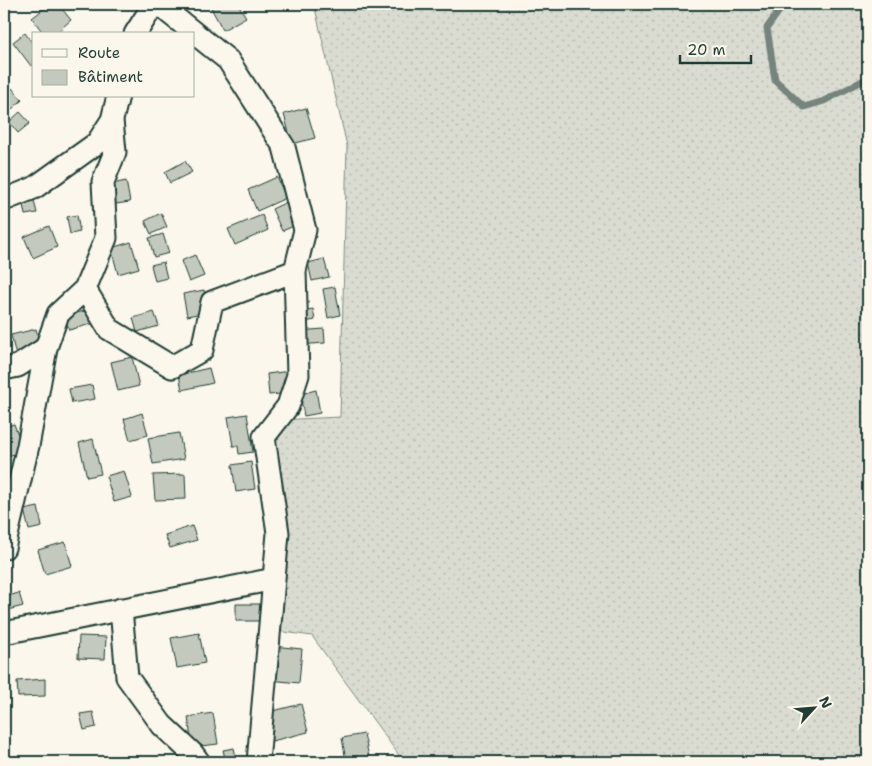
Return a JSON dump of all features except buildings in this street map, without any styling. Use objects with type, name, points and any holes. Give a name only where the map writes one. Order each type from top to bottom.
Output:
[{"type":"street","points":[[137,32],[154,4]]},
{"type":"street","points":[[158,4],[193,32]]},
{"type":"street","points":[[195,34],[228,60],[284,147],[305,230],[296,271],[298,376],[288,406],[264,437],[278,533],[258,762]]},
{"type":"street","points":[[4,200],[34,188],[97,143],[112,120],[118,98]]},
{"type":"street","points":[[4,548],[28,446],[46,348],[58,314],[85,289],[106,238],[103,182],[115,152],[112,120]]},
{"type":"street","points":[[85,289],[109,329],[172,367],[202,350],[212,302],[296,271]]},
{"type":"street","points":[[4,369],[18,366],[46,348]]},
{"type":"street","points":[[4,633],[274,579]]},
{"type":"street","points":[[121,609],[127,677],[162,725],[199,762]]},
{"type":"shaded area","points":[[314,4],[868,4],[868,762],[399,762],[401,758],[312,636],[270,630],[278,533],[264,437],[277,420],[340,417],[347,146]]},
{"type":"waterway","points":[[784,4],[767,28],[775,80],[804,107],[824,101],[864,80],[868,80]]}]
